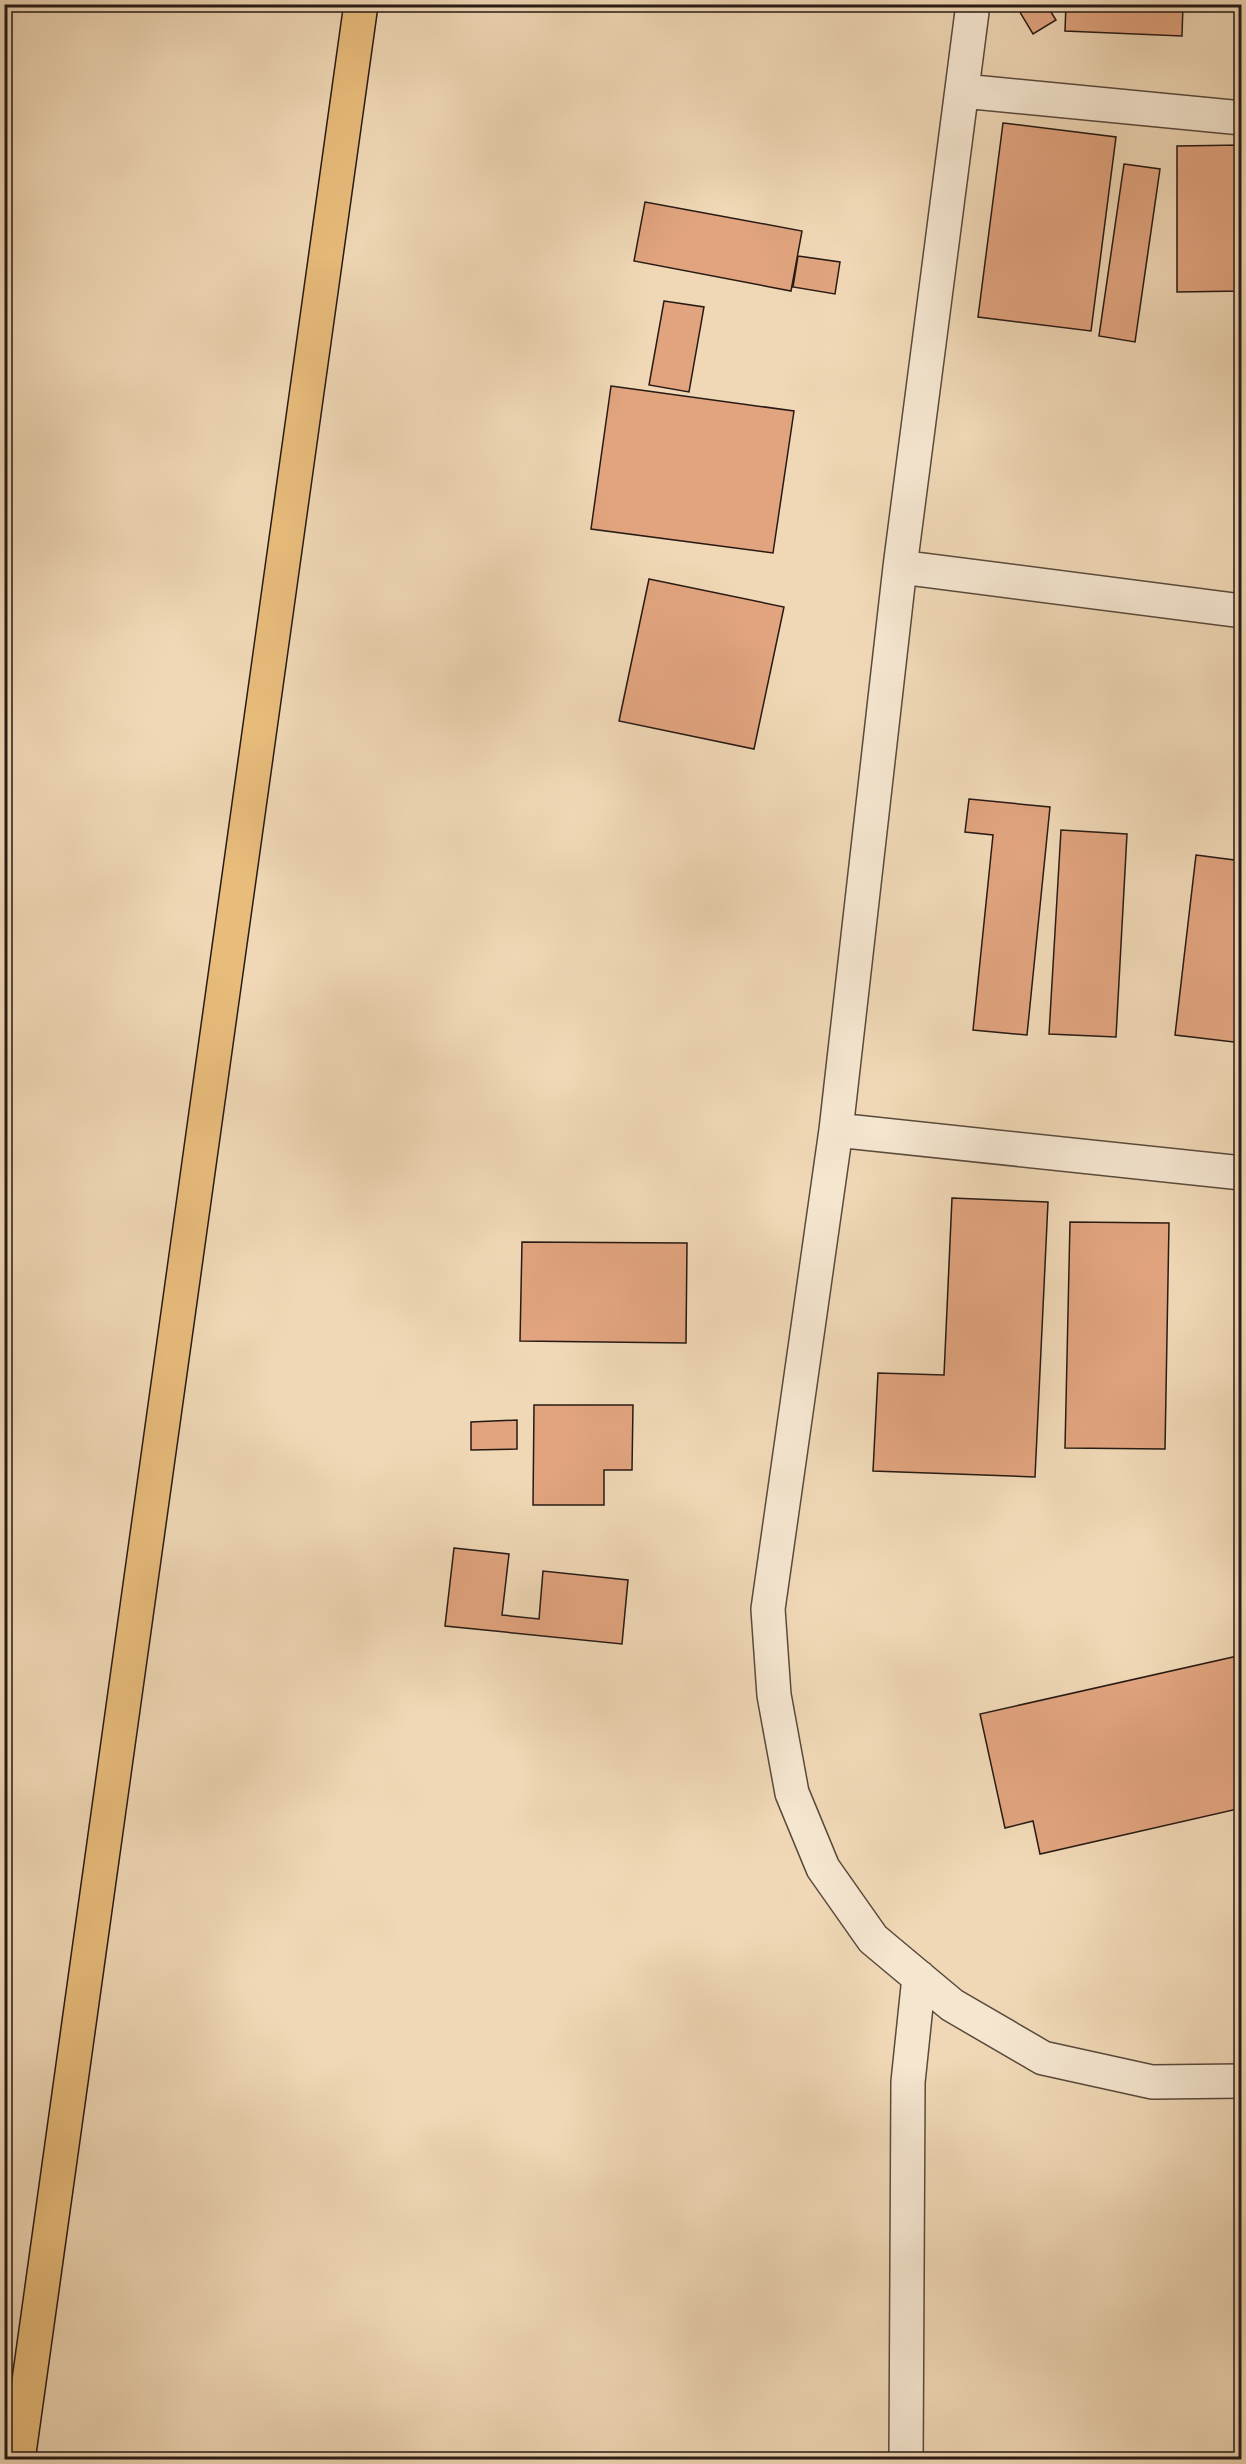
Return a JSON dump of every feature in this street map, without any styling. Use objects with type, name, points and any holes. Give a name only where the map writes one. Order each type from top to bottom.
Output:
[{"type":"main road","points":[[18,2460],[361,4]]},
{"type":"street","points":[[973,4],[900,567],[836,1130],[768,1609],[774,1695],[792,1792],[823,1868],[873,1939],[952,2005],[1043,2058],[1152,2082],[1242,2081]]},
{"type":"street","points":[[963,91],[1242,118]]},
{"type":"street","points":[[900,567],[1242,611]]},
{"type":"street","points":[[836,1130],[1242,1173]]},
{"type":"street","points":[[906,2460],[908,2082],[919,1977]]},
{"type":"building","points":[[1015,4],[1046,4],[1056,20],[1033,34]]},
{"type":"building","points":[[1066,4],[1183,4],[1182,36],[1065,31]]},
{"type":"building","points":[[1003,123],[1116,137],[1091,331],[978,317]]},
{"type":"building","points":[[1242,145],[1242,291],[1177,292],[1177,146]]},
{"type":"building","points":[[1124,164],[1160,169],[1135,342],[1099,336]]},
{"type":"building","points":[[645,202],[802,231],[791,291],[634,261]]},
{"type":"building","points":[[798,256],[840,262],[835,294],[793,287]]},
{"type":"building","points":[[664,301],[704,307],[689,392],[649,385]]},
{"type":"building","points":[[611,386],[794,411],[773,553],[591,529]]},
{"type":"building","points":[[649,579],[784,607],[754,749],[619,721]]},
{"type":"building","points":[[969,799],[1050,807],[1027,1035],[973,1030],[993,835],[965,832]]},
{"type":"building","points":[[1061,830],[1127,834],[1116,1037],[1049,1034]]},
{"type":"building","points":[[1196,855],[1242,861],[1242,1043],[1175,1035]]},
{"type":"building","points":[[952,1198],[1048,1202],[1035,1477],[873,1471],[878,1373],[944,1375]]},
{"type":"building","points":[[1070,1222],[1169,1223],[1165,1449],[1065,1448]]},
{"type":"building","points":[[522,1242],[687,1243],[686,1343],[520,1341]]},
{"type":"building","points":[[534,1405],[633,1405],[632,1470],[604,1470],[604,1505],[533,1505]]},
{"type":"building","points":[[517,1420],[517,1449],[471,1450],[471,1422]]},
{"type":"building","points":[[454,1548],[509,1554],[502,1615],[539,1619],[543,1571],[628,1580],[622,1644],[445,1626]]},
{"type":"building","points":[[1242,1655],[1242,1808],[1040,1854],[1033,1821],[1005,1828],[980,1714]]}]
